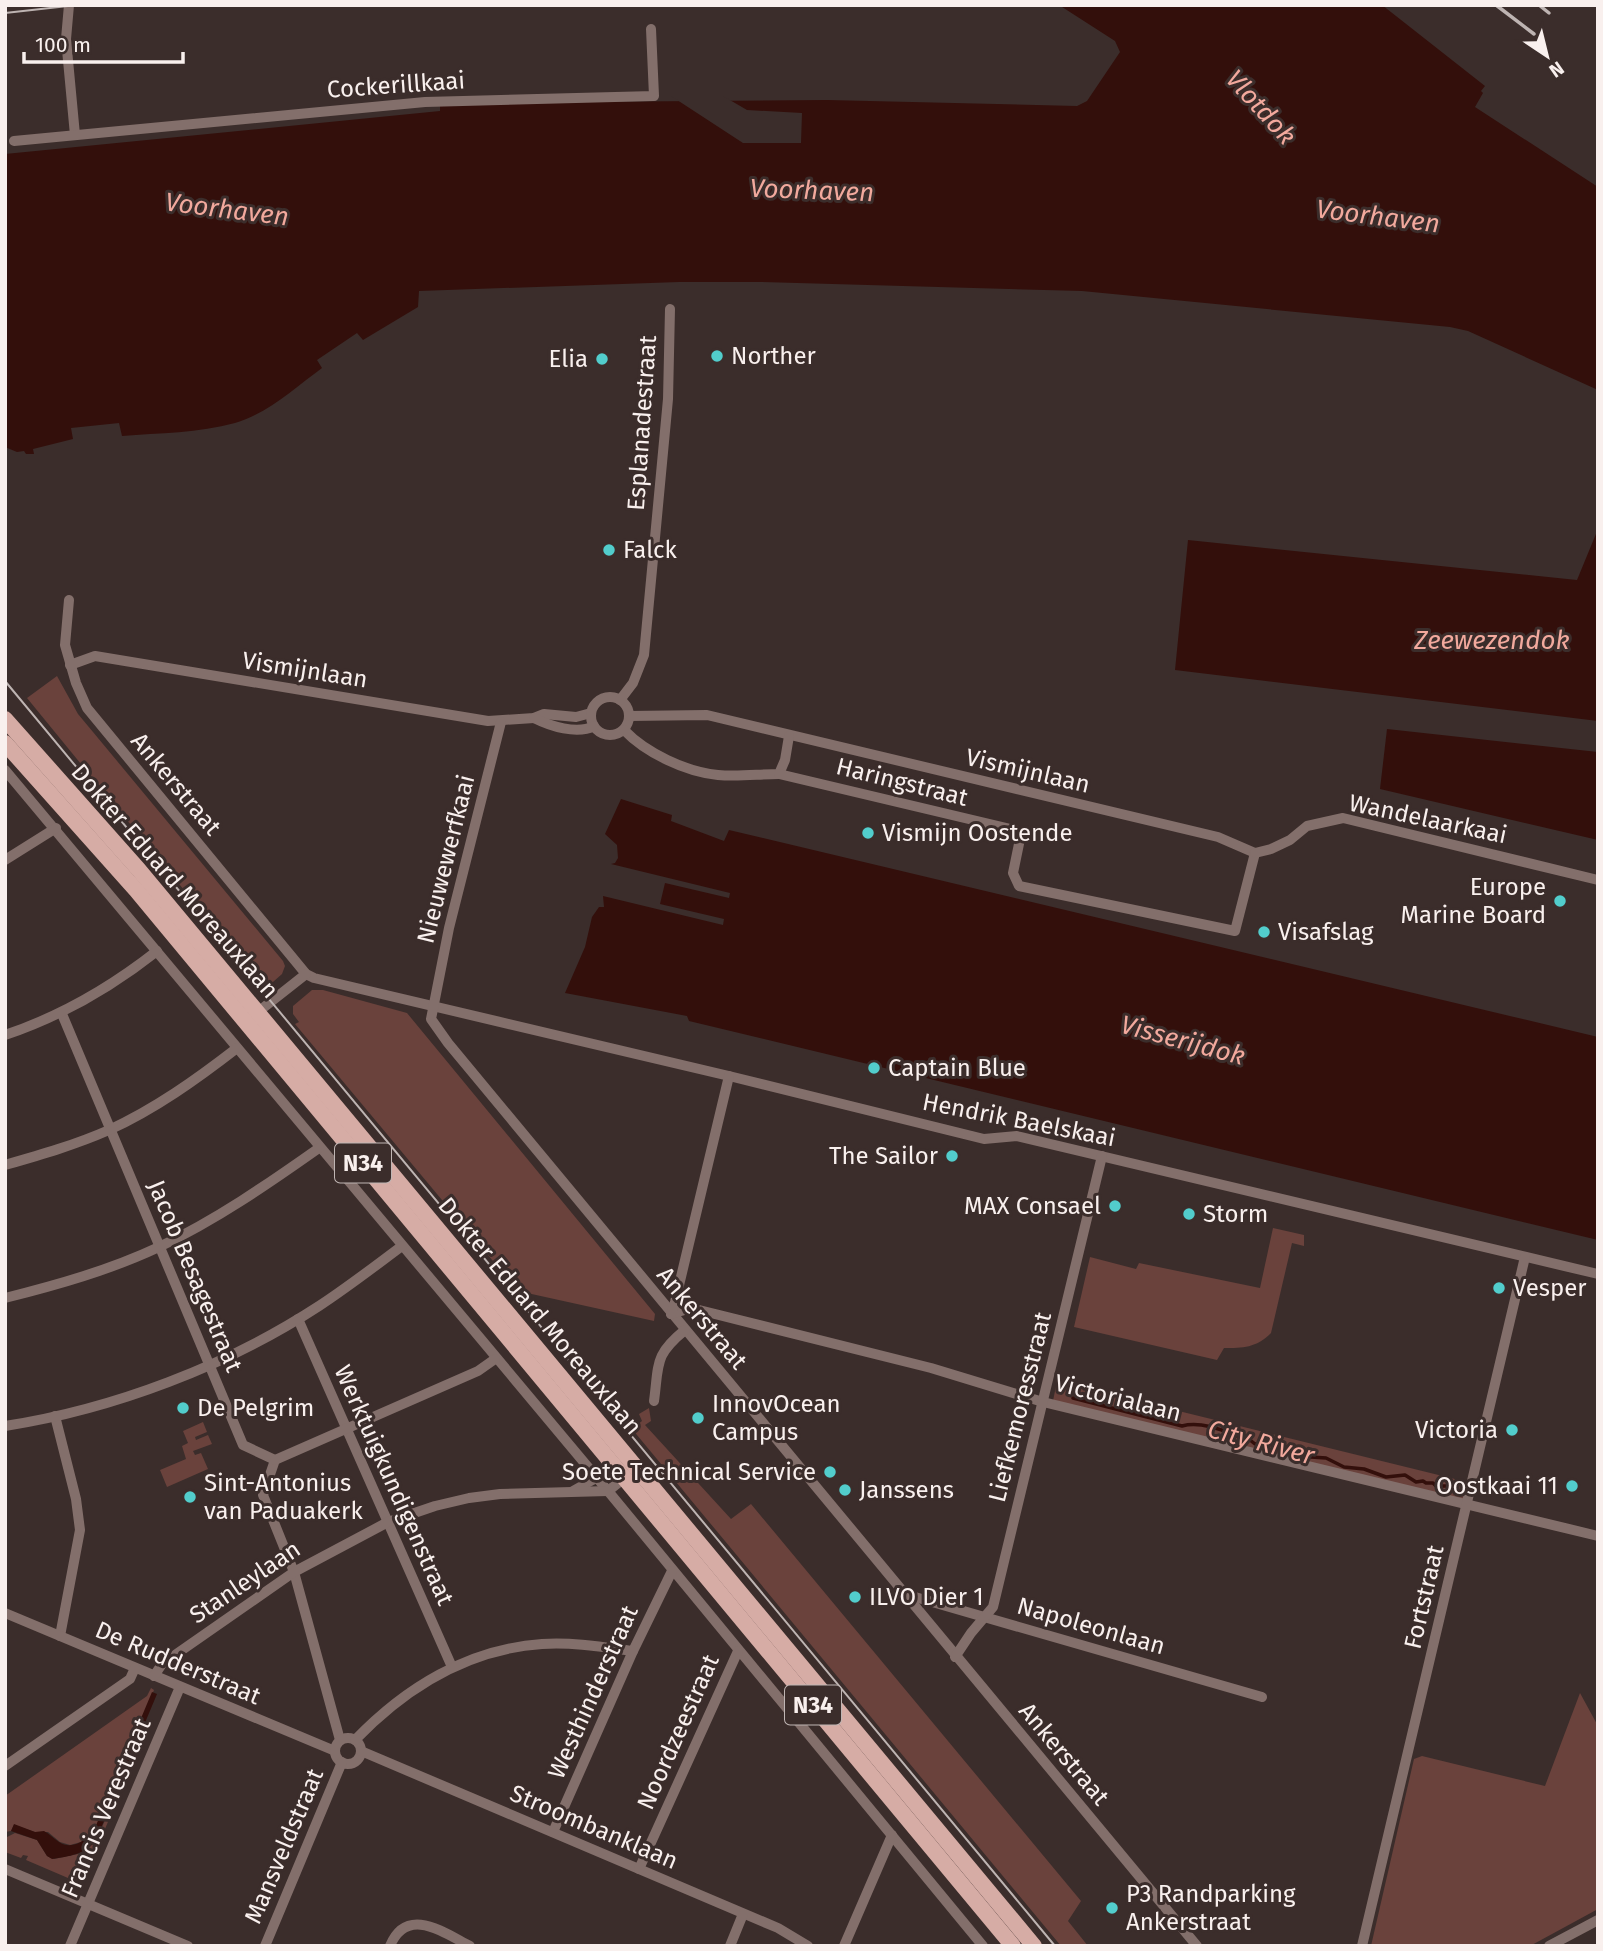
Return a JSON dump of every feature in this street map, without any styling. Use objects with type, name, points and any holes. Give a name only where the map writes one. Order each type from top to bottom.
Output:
[{"type":"main road","name":"Dokter Eduard Moreauxlaan","points":[[5,719],[139,870],[252,1017],[619,1459],[1034,1946]]},
{"type":"main road","name":"Dokter Eduard Moreauxlaan","points":[[5,743],[252,1017]]},
{"type":"main road","name":"Dokter Eduard Moreauxlaan","points":[[631,1473],[1013,1946]]},
{"type":"street","points":[[69,5],[66,39],[75,135]]},
{"type":"street","name":"Cockerillkaai","points":[[14,141],[425,102],[654,96],[650,29]]},
{"type":"street","name":"Esplanadestraat","points":[[620,700],[633,683],[644,655],[668,399],[670,309]]},
{"type":"street","name":"Ankerstraat","points":[[69,600],[65,645],[80,695],[99,723],[306,974]]},
{"type":"street","name":"Vismijnlaan","points":[[70,666],[95,656],[488,721],[534,718],[544,714],[576,717],[592,713]]},
{"type":"street","points":[[611,697],[620,700],[627,706],[629,716],[624,730],[618,734],[604,735],[594,726],[592,713],[595,705],[602,699],[611,697]]},
{"type":"street","name":"Vismijnlaan","points":[[629,716],[707,715],[1218,837],[1255,853]]},
{"type":"street","name":"Vismijnlaan","points":[[534,718],[549,725],[577,729],[594,726]]},
{"type":"street","name":"Nieuwewerfkaai","points":[[432,1006],[501,722]]},
{"type":"street","points":[[624,730],[641,745],[684,766],[720,775],[779,774],[785,760],[789,736]]},
{"type":"street","points":[[5,770],[608,1491],[983,1946]]},
{"type":"street","name":"Haringstraat","points":[[779,774],[1015,830],[1020,839],[1013,873],[1019,886],[1235,931],[1255,853]]},
{"type":"street","name":"Wandelaarkaai","points":[[1255,853],[1290,840],[1307,826],[1343,818],[1598,880]]},
{"type":"street","points":[[5,860],[56,828]]},
{"type":"street","points":[[5,1035],[62,1014],[127,975],[157,951]]},
{"type":"street","points":[[252,1017],[306,974],[432,1006]]},
{"type":"street","name":"Ankerstraat","points":[[432,1006],[430,1019],[448,1043],[1197,1946]]},
{"type":"street","name":"Hendrik Baelskaai","points":[[432,1006],[984,1139],[1017,1136],[1598,1274]]},
{"type":"street","name":"Jacob Besagestraat","points":[[62,1014],[243,1444],[275,1460]]},
{"type":"street","points":[[5,1165],[74,1144],[109,1130],[169,1097],[237,1048]]},
{"type":"street","points":[[671,1314],[729,1076]]},
{"type":"street","points":[[5,1298],[127,1261],[160,1246],[251,1195],[319,1148]]},
{"type":"street","name":"Liefkemoresstraat","points":[[955,1657],[993,1607],[1102,1156]]},
{"type":"street","points":[[5,1426],[55,1416],[142,1390],[209,1364],[298,1319],[402,1246]]},
{"type":"street","name":"Fortstraat","points":[[1363,1946],[1525,1257]]},
{"type":"street","name":"Victorialaan","points":[[671,1314],[691,1308],[931,1368],[1043,1402],[1598,1536]]},
{"type":"street","name":"Werktuigkundigenstraat","points":[[298,1319],[452,1667]]},
{"type":"street","points":[[654,1401],[660,1356],[672,1340],[685,1330]]},
{"type":"street","points":[[341,1740],[294,1572],[263,1495],[275,1460],[478,1371],[495,1359]]},
{"type":"street","points":[[55,1416],[80,1516],[80,1530],[60,1636]]},
{"type":"street","name":"Stanleylaan","points":[[569,1493],[596,1478],[619,1459]]},
{"type":"street","points":[[608,1491],[631,1473]]},
{"type":"street","name":"Stanleylaan","points":[[154,1676],[162,1664],[294,1572],[388,1522],[469,1498],[499,1494],[608,1491]]},
{"type":"street","name":"Westhinderstraat","points":[[553,1832],[633,1651],[672,1571]]},
{"type":"street","name":"Napoleonlaan","points":[[910,1601],[915,1597],[1262,1697]]},
{"type":"street","name":"De Rudderstraat","points":[[5,1613],[335,1751]]},
{"type":"street","points":[[355,1740],[389,1707],[429,1680],[452,1667],[488,1654],[540,1644],[584,1644],[633,1651]]},
{"type":"street","name":"Noordzeestraat","points":[[639,1869],[738,1651]]},
{"type":"street","points":[[5,1766],[130,1679],[135,1668]]},
{"type":"street","name":"Francis Verestraat","points":[[70,1946],[180,1687]]},
{"type":"street","points":[[341,1740],[355,1740],[361,1751],[356,1760],[352,1763],[342,1762],[335,1751],[341,1740]]},
{"type":"street","name":"Stroombanklaan","points":[[361,1751],[778,1928],[808,1946]]},
{"type":"street","name":"Mansveldstraat","points":[[265,1946],[342,1762]]},
{"type":"street","points":[[844,1946],[892,1835]]},
{"type":"street","points":[[5,1869],[188,1946]]},
{"type":"street","points":[[730,1946],[743,1914]]},
{"type":"street","points":[[1549,1946],[1598,1920]]},
{"type":"street","points":[[390,1946],[398,1933],[405,1928],[422,1924],[470,1946]]},
{"type":"shaded area","points":[[57,676],[78,714],[283,961],[285,966],[282,974],[265,989],[27,698]]},
{"type":"shaded area","points":[[312,990],[323,990],[407,1013],[655,1314],[654,1321],[518,1291],[295,1024],[299,1022],[293,1014],[293,1006]]},
{"type":"shaded area","points":[[1273,1228],[1304,1235],[1304,1246],[1292,1243],[1271,1333],[1260,1342],[1243,1347],[1224,1348],[1217,1360],[1074,1327],[1090,1257],[1136,1269],[1139,1263],[1260,1288]]},
{"type":"shaded area","points":[[1057,1381],[1467,1482],[1463,1502],[1053,1401]]},
{"type":"shaded area","points":[[649,1408],[651,1421],[645,1425],[731,1519],[751,1504],[1081,1901],[1068,1921],[1088,1946],[1061,1946],[632,1429],[642,1421],[639,1414]]},
{"type":"shaded area","points":[[203,1422],[207,1432],[195,1437],[196,1440],[208,1435],[212,1444],[193,1451],[195,1455],[201,1453],[208,1469],[167,1487],[160,1470],[186,1459],[182,1446],[188,1443],[183,1431]]},
{"type":"shaded area","points":[[151,1688],[154,1690],[95,1828],[81,1842],[70,1845],[60,1842],[48,1832],[35,1832],[14,1825],[11,1831],[5,1832],[5,1796],[147,1696]]},
{"type":"shaded area","points":[[1580,1693],[1598,1726],[1598,1909],[1530,1946],[1371,1946],[1414,1759],[1422,1756],[1545,1786]]},
{"type":"shaded area","points":[[107,1816],[110,1817],[82,1884],[26,1860],[28,1856],[23,1855],[21,1858],[5,1852],[5,1838],[15,1833],[37,1840],[47,1856],[54,1859],[83,1853],[96,1840]]},
{"type":"water","points":[[1059,5],[1382,5],[1485,86],[1475,107],[1598,187],[1598,390],[1468,331],[1450,327],[1082,291],[679,282],[419,291],[418,307],[363,340],[357,333],[317,360],[322,368],[281,399],[247,419],[207,429],[122,436],[119,423],[71,428],[73,439],[33,449],[34,454],[5,447],[5,154],[440,111],[440,103],[827,100],[1077,106],[1087,101],[1120,52],[1115,41]]},
{"type":"water","name":"Zeewezendok","points":[[1598,529],[1598,721],[1175,670],[1188,540],[1577,580]]},
{"type":"water","points":[[1387,729],[1598,752],[1598,840],[1380,789]]},
{"type":"water","name":"Visserijdok","points":[[621,799],[672,815],[671,821],[724,841],[729,830],[1598,1037],[1598,1240],[689,1021],[687,1016],[565,993],[585,947],[592,917],[599,907],[604,907],[603,896],[723,925],[724,919],[660,904],[665,883],[729,898],[730,893],[611,864],[618,858],[617,845],[605,834]]},
{"type":"water","points":[[152,1692],[157,1694],[92,1845],[76,1854],[52,1859],[37,1840],[11,1831],[14,1824],[35,1832],[44,1831],[59,1842],[70,1845],[88,1836],[95,1828]]},
{"type":"pier","points":[[671,96],[723,96],[747,110],[802,113],[801,143],[743,143]]},
{"type":"waterway","name":"City River","points":[[1073,1398],[1182,1426],[1211,1427],[1240,1437],[1245,1436],[1255,1444],[1268,1443],[1280,1449],[1326,1458],[1344,1467],[1364,1469],[1386,1477],[1405,1475],[1416,1482],[1448,1486]]},
{"type":"tram line","points":[[5,13],[77,5]]},
{"type":"tram line","points":[[5,681],[1055,1946]]},
{"type":"railway","points":[[1496,5],[1534,34]]},
{"type":"railway","points":[[1539,5],[1549,13]]},
{"type":"place","name":"Norther","points":[[717,356]]},
{"type":"place","name":"Elia","points":[[602,359]]},
{"type":"place","name":"Falck","points":[[609,550]]},
{"type":"place","name":"Vismijn Oostende","points":[[868,833]]},
{"type":"place","name":"Europe Marine Board","points":[[1560,901]]},
{"type":"place","name":"Visafslag","points":[[1264,932]]},
{"type":"place","name":"Captain Blue","points":[[874,1068]]},
{"type":"place","name":"The Sailor","points":[[952,1156]]},
{"type":"place","name":"MAX Consael","points":[[1115,1206]]},
{"type":"place","name":"Storm","points":[[1189,1214]]},
{"type":"place","name":"Vesper","points":[[1499,1288]]},
{"type":"place","name":"De Pelgrim","points":[[183,1408]]},
{"type":"place","name":"InnovOcean Campus","points":[[698,1418]]},
{"type":"place","name":"Victoria","points":[[1512,1430]]},
{"type":"place","name":"Soete Technical Service","points":[[830,1472]]},
{"type":"place","name":"Oostkaai 11","points":[[1572,1486]]},
{"type":"place","name":"Janssens","points":[[845,1490]]},
{"type":"place","name":"Sint-Antonius van Paduakerk","points":[[190,1497]]},
{"type":"place","name":"ILVO Dier 1","points":[[855,1597]]},
{"type":"place","name":"P3 Randparking Ankerstraat","points":[[1112,1908]]},
{"type":"water label","name":"Vlotdok","points":[[1261,107]]},
{"type":"water label","name":"Voorhaven","points":[[812,190]]},
{"type":"water label","name":"Voorhaven","points":[[227,209]]},
{"type":"water label","name":"Voorhaven","points":[[1378,216]]}]
